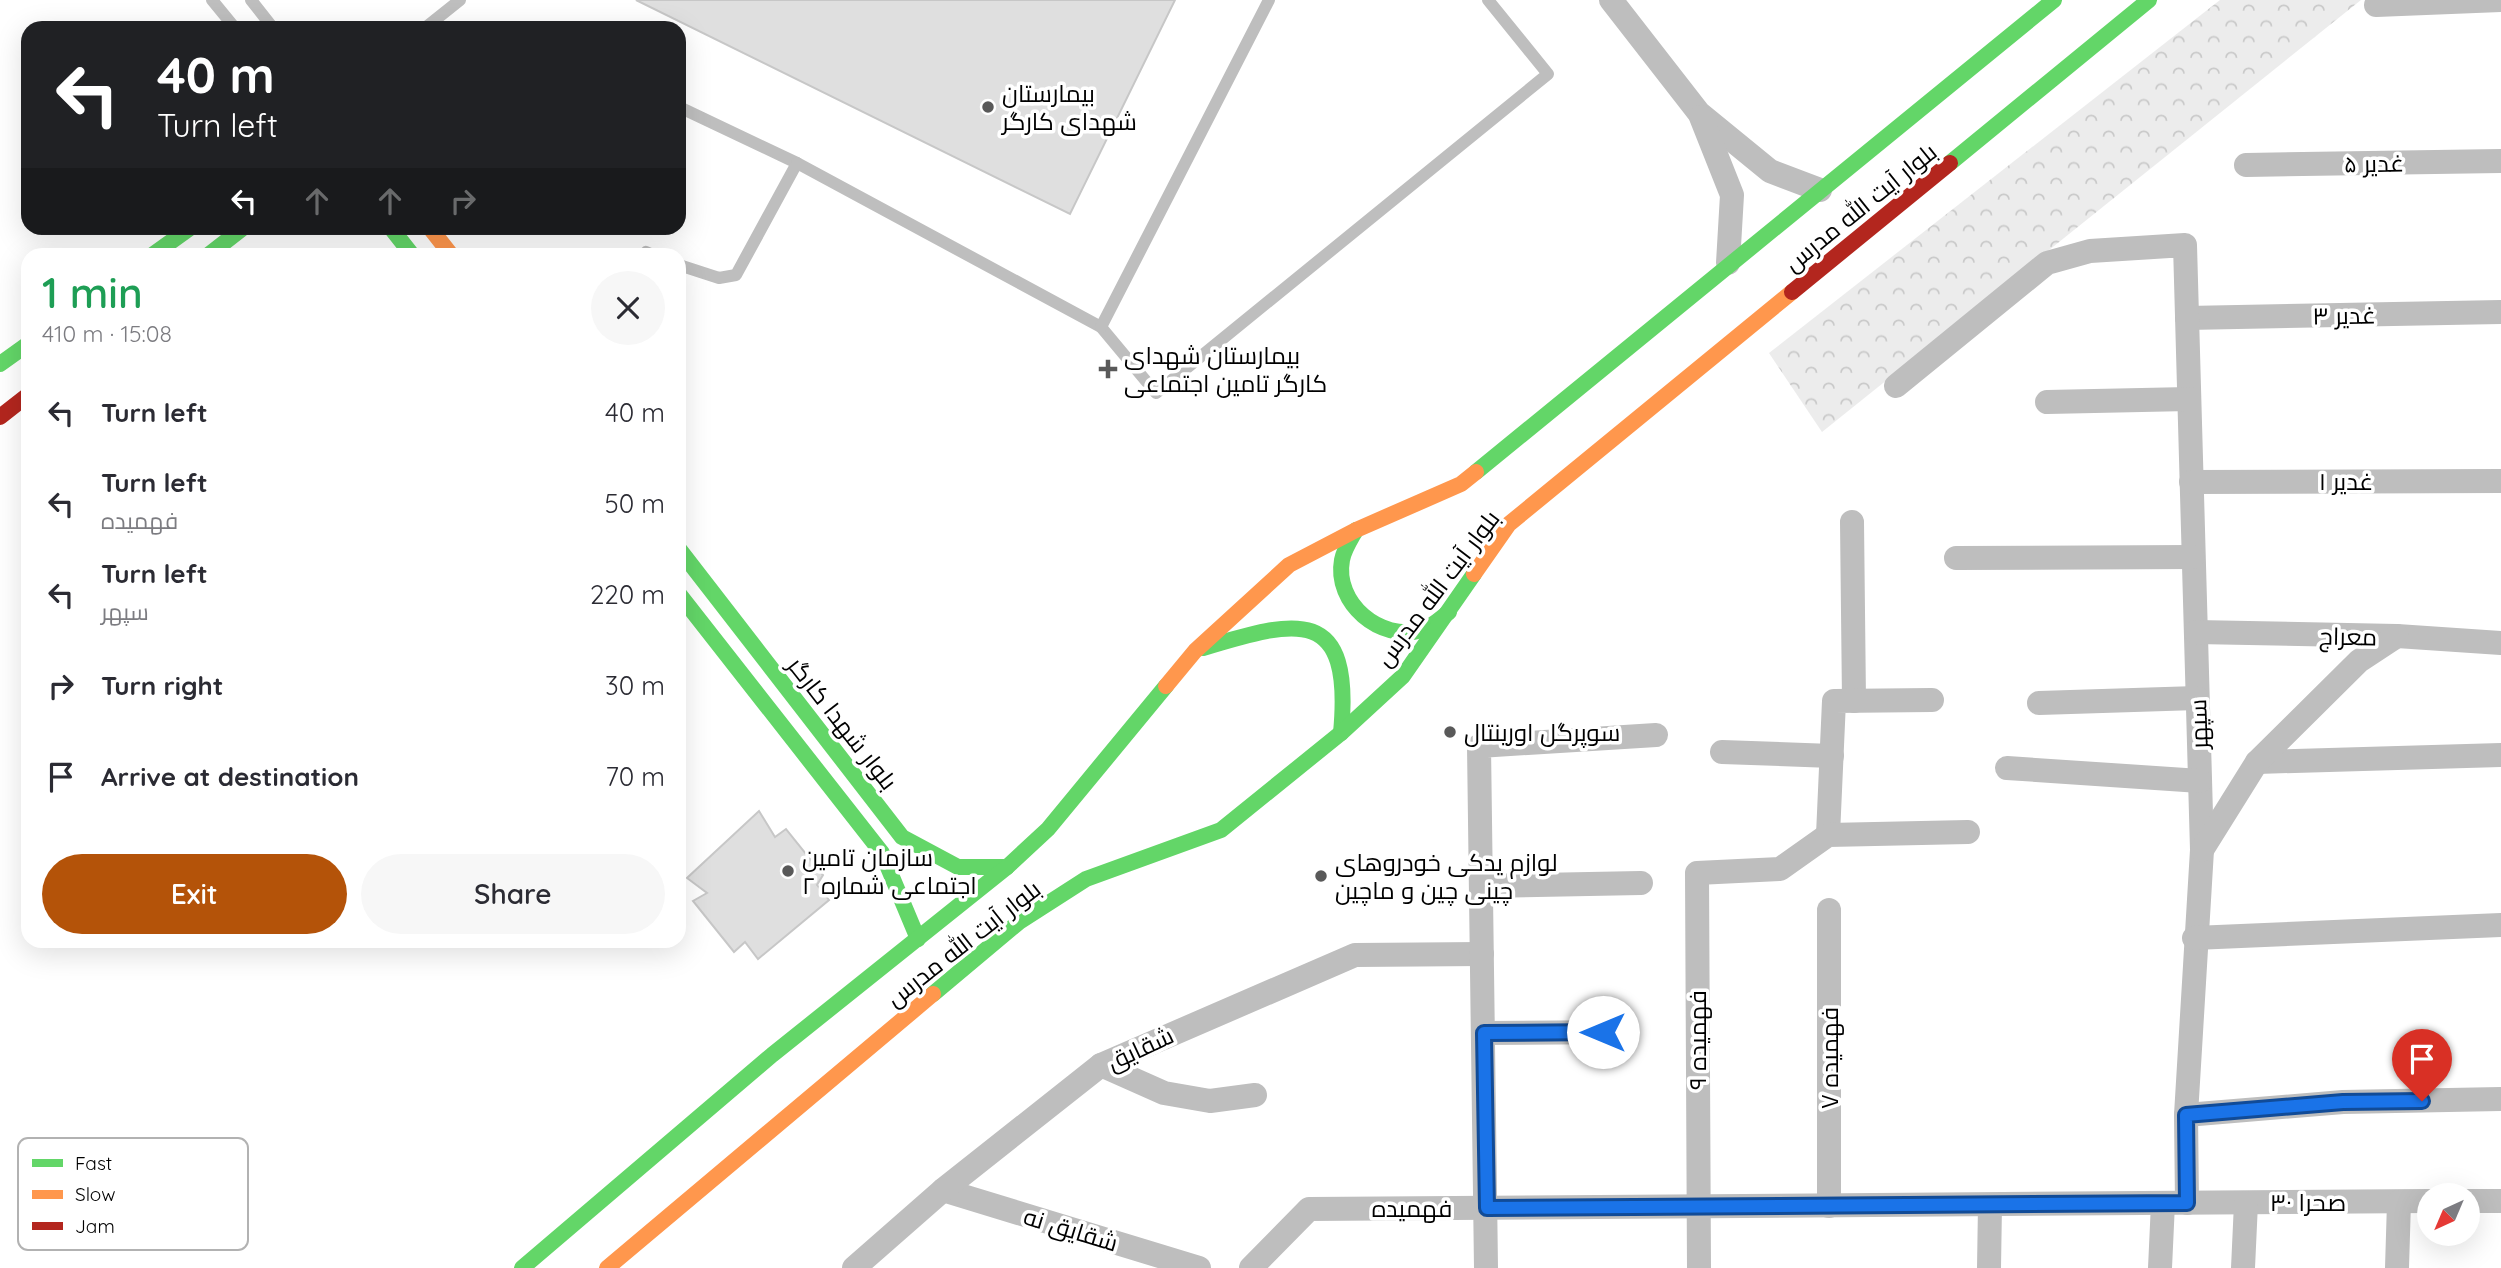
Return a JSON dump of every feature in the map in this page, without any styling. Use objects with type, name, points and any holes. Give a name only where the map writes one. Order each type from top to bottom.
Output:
[{"type":"main road","name":"بلوار آیت الله مدرس","points":[[522,1268],[772,1055],[1007,867],[1048,829],[1195,651],[1289,565],[1356,530],[1461,484],[1728,263],[2054,0]]},
{"type":"main road","name":"بلوار آیت الله مدرس","points":[[607,1268],[1019,922],[1086,879],[1221,830],[1341,733],[1403,676],[1509,524],[2150,0]]},
{"type":"main road","points":[[162,248],[180,235]]},
{"type":"main road","points":[[217,248],[234,235]]},
{"type":"main road","points":[[0,364],[21,349]]},
{"type":"main road","points":[[0,417],[21,401]]},
{"type":"main road","points":[[1356,530],[1342,559],[1344,591],[1362,618],[1391,632],[1423,630],[1449,612]]},
{"type":"main road","name":"بلوار شهدا کارگر","points":[[686,558],[902,837],[958,867],[1007,867]]},
{"type":"main road","name":"بلوار شهدا کارگر","points":[[686,603],[882,853],[918,939]]},
{"type":"main road","points":[[1195,651],[1262,630],[1297,627],[1326,640],[1340,666],[1345,693],[1341,733]]},
{"type":"street","points":[[1612,0],[1699,113],[1770,171],[1820,190]]},
{"type":"street","points":[[2376,5],[2501,0]]},
{"type":"street","points":[[1699,113],[1732,195],[1728,263]]},
{"type":"street","name":"غدیر ۵","points":[[2246,165],[2501,160]]},
{"type":"street","name":"سپهر","points":[[1896,386],[2047,263],[2090,251],[2185,245],[2202,850],[2194,938],[2186,1115],[2175,1203],[2160,1268]]},
{"type":"street","name":"غدیر ۳","points":[[2187,318],[2501,312]]},
{"type":"street","points":[[2047,402],[2189,399]]},
{"type":"street","name":"غدیر ۱","points":[[2191,482],[2501,481]]},
{"type":"street","points":[[1852,522],[1854,701]]},
{"type":"street","points":[[1956,558],[2193,557]]},
{"type":"street","name":"معراج","points":[[2196,632],[2397,636],[2501,643]]},
{"type":"street","points":[[2202,850],[2258,762],[2359,661],[2397,636]]},
{"type":"street","points":[[2039,703],[2197,698]]},
{"type":"street","points":[[1932,700],[1834,701],[1828,835],[1968,832]]},
{"type":"street","points":[[1486,1268],[1479,746],[1656,736]]},
{"type":"street","points":[[1722,752],[1832,756]]},
{"type":"street","points":[[2258,762],[2501,755]]},
{"type":"street","points":[[2007,768],[2200,781]]},
{"type":"street","name":"فهمیده ۹","points":[[1699,1268],[1697,873],[1780,869],[1828,835]]},
{"type":"street","points":[[1481,886],[1641,883]]},
{"type":"street","name":"فهمیده ۷","points":[[1829,910],[1829,1206]]},
{"type":"street","points":[[2194,938],[2354,934],[2501,925]]},
{"type":"street","name":"شقایق","points":[[854,1268],[943,1191],[1101,1065],[1355,955],[1482,954]]},
{"type":"street","points":[[1484,1033],[1626,1032]]},
{"type":"street","points":[[1101,1065],[1164,1093],[1210,1101],[1255,1095]]},
{"type":"street","points":[[2186,1115],[2343,1102],[2501,1099]]},
{"type":"street","name":"شقایق نه","points":[[943,1191],[1199,1268]]},
{"type":"street","name":"صحرا ۳۰","points":[[2175,1203],[2417,1201]]},
{"type":"street","points":[[2480,1201],[2501,1201]]},
{"type":"street","points":[[2397,1268],[2399,1202]]},
{"type":"street","name":"فهمیده","points":[[1251,1268],[1309,1209],[2175,1203]]},
{"type":"street","points":[[2243,1268],[2246,1203]]},
{"type":"street","points":[[1989,1268],[1990,1205]]},
{"type":"lane","points":[[212,0],[229,21]]},
{"type":"lane","points":[[250,0],[267,21]]},
{"type":"lane","points":[[434,21],[460,0]]},
{"type":"lane","points":[[1101,327],[1269,0]]},
{"type":"lane","points":[[686,110],[797,163],[1101,327],[1156,393],[1548,74],[1488,0]]},
{"type":"lane","points":[[686,267],[719,278],[736,275],[797,163]]},
{"type":"green space","points":[[2220,0],[2361,0],[1822,432],[1769,353]]},
{"type":"building","name":"بیمارستان شهدای کارگر","points":[[636,0],[1175,0],[1070,214],[686,25],[686,21],[679,21]]},
{"type":"building","points":[[759,811],[775,837],[786,829],[823,875],[817,885],[829,900],[758,959],[745,942],[734,952],[693,901],[707,893],[687,878]]},
{"type":"traffic: fast","points":[[1476,472],[2054,0]]},
{"type":"traffic: fast","points":[[1950,163],[2149,0]]},
{"type":"traffic: fast","points":[[162,248],[180,235]]},
{"type":"traffic: fast","points":[[217,248],[234,235]]},
{"type":"traffic: fast","points":[[396,235],[407,248]]},
{"type":"traffic: fast","points":[[0,364],[21,349]]},
{"type":"traffic: fast","points":[[1356,530],[1343,556],[1341,576],[1345,591],[1363,616],[1391,630],[1406,632],[1426,629],[1449,612]]},
{"type":"traffic: fast","points":[[686,558],[902,837],[958,867],[1007,867]]},
{"type":"traffic: fast","points":[[933,994],[1019,922],[1086,879],[1221,830],[1341,733],[1403,676],[1474,574]]},
{"type":"traffic: fast","points":[[686,603],[882,853],[918,939]]},
{"type":"traffic: fast","points":[[1203,648],[1266,631],[1292,628],[1312,632],[1328,642],[1338,662],[1342,691],[1341,733]]},
{"type":"traffic: fast","points":[[522,1268],[772,1055],[1007,867],[1048,829],[1166,686]]},
{"type":"traffic: slow","points":[[436,235],[446,248]]},
{"type":"traffic: slow","points":[[1474,574],[1509,524],[1792,292]]},
{"type":"traffic: slow","points":[[1166,686],[1195,651],[1289,565],[1356,530],[1461,484],[1476,472]]},
{"type":"traffic: slow","points":[[607,1268],[933,994]]},
{"type":"traffic: jam","points":[[1792,292],[1950,163]]},
{"type":"traffic: jam","points":[[0,417],[21,400]]},
{"type":"place","name":"بیمارستان شهدای کارگر","points":[[988,107]]},
{"type":"place","name":"بیمارستان شهدای کارگر تامین اجتماعی","points":[[1108,369]]},
{"type":"place","name":"سوپرگل اورینتال","points":[[1450,732]]},
{"type":"place","name":"سازمان تامین اجتماعی شماره ۲","points":[[788,871]]},
{"type":"place","name":"لوازم یدکی خودروهای چینی چین و ماچین","points":[[1321,876]]},
{"type":"route","points":[[1603,1032],[1484,1033],[1487,1208],[2187,1203],[2186,1115],[2343,1102],[2422,1101]]}]
